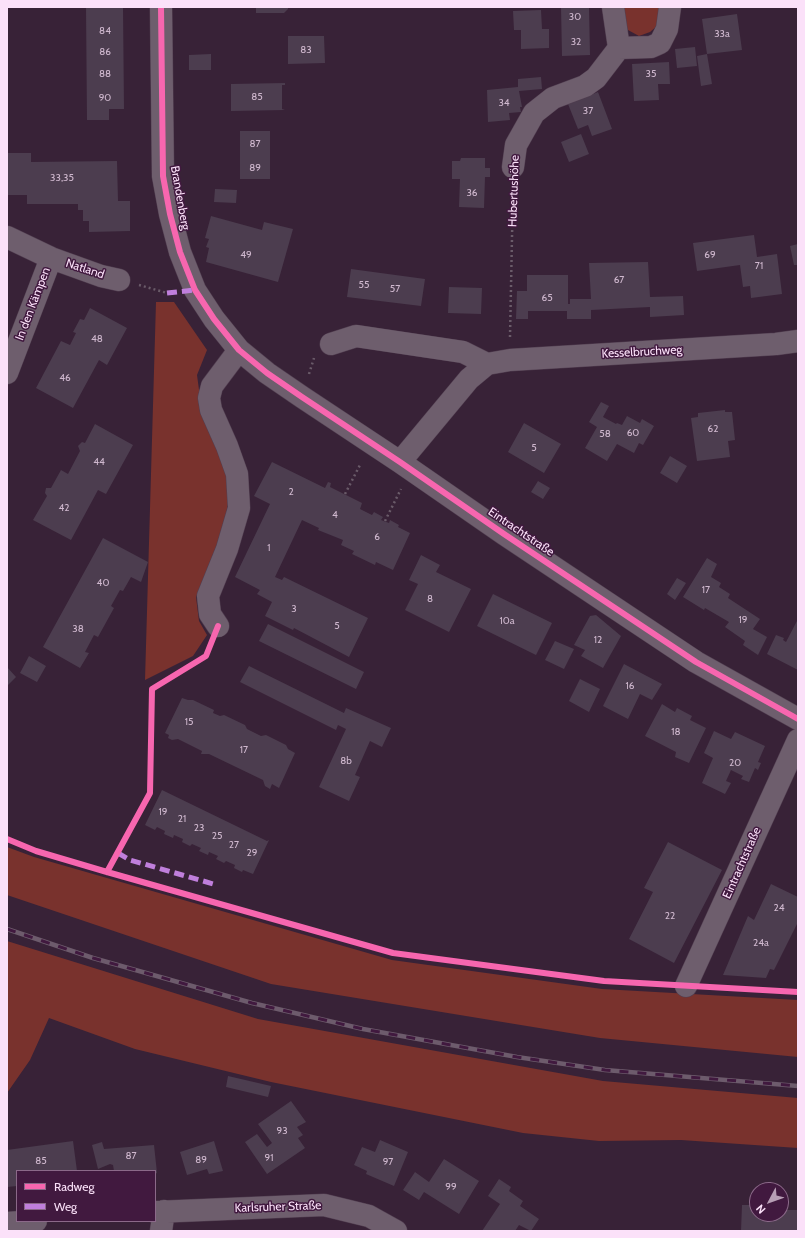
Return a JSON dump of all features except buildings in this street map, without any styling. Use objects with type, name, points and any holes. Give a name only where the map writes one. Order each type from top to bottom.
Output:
[{"type":"street","name":"Brandenberg","points":[[161,7],[163,176],[170,214],[180,252],[195,290],[214,319],[239,350]]},
{"type":"street","points":[[613,7],[619,48],[651,47],[660,42],[667,29],[670,7]]},
{"type":"street","name":"Hubertushöhe","points":[[513,167],[516,145],[534,113],[553,98],[585,86],[591,82],[607,66],[619,48]]},
{"type":"street","name":"Natland","points":[[7,237],[51,258],[101,276],[119,280]]},
{"type":"street","name":"In den Kämpen","points":[[7,373],[51,258]]},
{"type":"street","points":[[331,344],[356,336],[463,352],[487,364]]},
{"type":"street","name":"Kesselbruchweg","points":[[400,462],[469,379],[487,364],[510,360],[776,344],[798,341]]},
{"type":"street","name":"Eintrachtstraße","points":[[239,350],[267,373],[302,397],[696,662],[798,719]]},
{"type":"street","points":[[218,626],[210,614],[208,596],[227,549],[239,508],[237,474],[211,410],[209,398],[212,386],[239,350]]},
{"type":"street","name":"Eintrachtstraße","points":[[686,986],[798,740]]},
{"type":"street","name":"Karlsruher Straße","points":[[160,1218],[324,1205],[369,1216],[396,1231]]},
{"type":"street","points":[[7,1223],[22,1222]]},
{"type":"path","points":[[119,280],[166,293]]},
{"type":"path","points":[[302,397],[313,359],[331,344]]},
{"type":"path","points":[[346,494],[361,463]]},
{"type":"path","points":[[385,521],[401,489]]},
{"type":"shaded area","points":[[621,7],[661,7],[657,26],[650,32],[639,36],[628,30],[622,20]]},
{"type":"shaded area","points":[[156,302],[174,302],[207,350],[197,375],[202,412],[227,472],[229,498],[224,526],[215,557],[196,597],[199,621],[207,635],[193,656],[145,680]]},
{"type":"shaded area","points":[[7,847],[34,857],[392,960],[602,989],[798,1000],[798,1057],[600,1038],[271,984],[7,895]]},
{"type":"shaded area","points":[[7,941],[258,1019],[603,1081],[798,1098],[798,1148],[681,1140],[599,1141],[523,1133],[271,1082],[135,1049],[49,1018],[30,1060],[7,1093]]},
{"type":"railway","points":[[7,929],[93,958],[252,1003],[363,1029],[517,1057],[605,1070],[798,1086]]},
{"type":"marked path","points":[[167,293],[195,290]]},
{"type":"marked path","points":[[118,853],[130,860],[217,885]]},
{"type":"cycle path","points":[[161,7],[163,176],[170,214],[180,252],[195,290],[214,319],[239,350],[267,373],[302,397],[696,662],[798,719]]},
{"type":"cycle path","points":[[107,872],[150,793],[152,689],[206,656],[218,626]]},
{"type":"cycle path","points":[[7,839],[36,851],[107,872],[393,953],[604,981],[798,992]]}]
